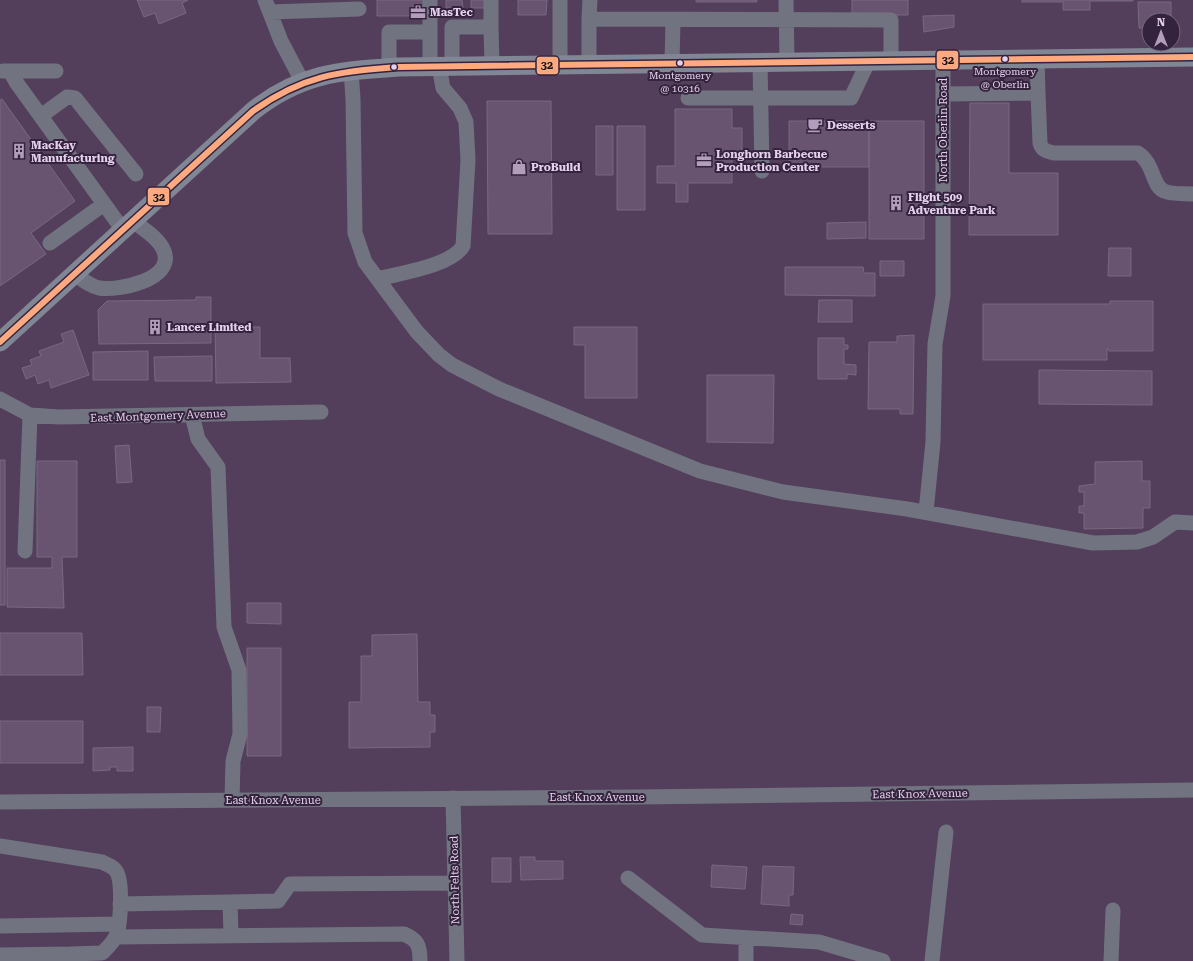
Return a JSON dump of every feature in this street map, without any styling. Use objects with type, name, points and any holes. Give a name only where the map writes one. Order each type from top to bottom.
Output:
[{"type":"main road","points":[[0,342],[253,111],[273,95],[302,81],[328,74],[351,70],[389,67],[1193,57]]},
{"type":"street","points":[[378,279],[438,263],[459,253],[463,246],[468,160],[466,122],[460,108],[443,88],[441,66],[430,32],[430,0]]},
{"type":"street","points":[[491,0],[492,66]]},
{"type":"street","points":[[560,0],[560,65]]},
{"type":"street","points":[[589,64],[590,0]]},
{"type":"street","points":[[786,0],[788,61]]},
{"type":"street","points":[[302,81],[281,42],[268,6],[359,9]]},
{"type":"street","points":[[589,20],[891,20],[890,60]]},
{"type":"street","points":[[672,63],[673,20]]},
{"type":"street","points":[[441,66],[452,27],[491,27]]},
{"type":"street","points":[[389,67],[389,32],[430,32]]},
{"type":"street","points":[[1037,59],[1041,148],[1045,151],[1054,153],[1138,153],[1148,162],[1158,187],[1163,191],[1170,193],[1193,194]]},
{"type":"street","points":[[688,98],[851,98],[869,60]]},
{"type":"street","name":"North Oberlin Road","points":[[926,512],[933,442],[935,344],[943,296],[943,60]]},
{"type":"street","points":[[760,62],[762,171]]},
{"type":"street","points":[[351,70],[353,99],[355,233],[365,262],[417,332],[439,355],[452,365],[499,388],[700,471],[783,492],[926,512],[1065,539],[1111,544],[1137,542],[1153,538],[1175,522],[1193,523]]},
{"type":"street","points":[[5,71],[56,71]]},
{"type":"street","points":[[5,71],[41,116],[104,204],[128,225],[162,246],[165,253],[164,261],[160,270],[140,284],[114,288],[93,286],[75,274]]},
{"type":"street","points":[[943,94],[1038,93]]},
{"type":"street","points":[[41,116],[67,97],[75,98],[136,174]]},
{"type":"street","points":[[50,243],[104,204]]},
{"type":"street","name":"East Montgomery Avenue","points":[[0,399],[30,415],[85,418],[320,412]]},
{"type":"street","points":[[25,551],[30,415]]},
{"type":"street","points":[[192,415],[198,439],[218,467],[224,627],[239,670],[240,734],[233,761],[232,800]]},
{"type":"street","name":"East Knox Avenue","points":[[0,802],[1193,790]]},
{"type":"street","name":"North Felts Road","points":[[454,798],[457,961]]},
{"type":"street","points":[[932,961],[946,832]]},
{"type":"street","points":[[0,846],[102,862],[111,866],[116,871],[119,879],[120,904],[118,931],[102,957],[0,955]]},
{"type":"street","points":[[628,878],[702,935],[819,942],[884,961]]},
{"type":"street","points":[[120,904],[278,901],[290,884],[455,883]]},
{"type":"street","points":[[230,902],[230,936]]},
{"type":"street","points":[[1111,961],[1113,910]]},
{"type":"street","points":[[0,926],[230,936],[404,934],[417,941],[420,948],[420,961]]},
{"type":"street","points":[[746,938],[746,961]]},
{"type":"building","points":[[137,0],[188,0],[182,3],[186,13],[159,24],[155,13],[144,17]]},
{"type":"building","points":[[377,0],[425,0],[425,16],[377,16]]},
{"type":"building","points":[[446,0],[462,0],[463,8],[446,8]]},
{"type":"building","points":[[471,0],[489,0],[489,8],[471,8]]},
{"type":"building","points":[[518,0],[547,0],[546,15],[518,15]]},
{"type":"building","points":[[696,0],[757,0],[757,2],[696,2]]},
{"type":"building","points":[[852,0],[908,0],[908,15],[852,15]]},
{"type":"building","points":[[1022,0],[1133,1],[1090,1],[1090,10],[1063,10],[1063,2],[1022,2]]},
{"type":"building","points":[[1138,2],[1171,2],[1171,12],[1141,12],[1141,28],[1139,28]]},
{"type":"building","points":[[954,15],[954,27],[924,32],[923,16]]},
{"type":"building","name":"MacKay Manufacturing","points":[[2,99],[75,201],[31,233],[46,254],[0,286],[0,100]]},
{"type":"building","name":"ProBuild","points":[[487,101],[551,101],[552,234],[488,234]]},
{"type":"building","points":[[970,103],[1009,103],[1009,173],[1058,173],[1058,235],[969,235]]},
{"type":"building","name":"Longhorn Barbecue Production Center","points":[[675,109],[732,109],[732,128],[742,128],[742,154],[732,155],[732,183],[688,183],[688,202],[676,202],[676,183],[657,183],[657,166],[675,166]]},
{"type":"building","points":[[789,121],[869,121],[869,167],[789,167]]},
{"type":"building","name":"Flight 509 Adventure Park","points":[[869,121],[924,121],[924,239],[869,239]]},
{"type":"building","points":[[596,126],[613,126],[613,175],[596,175]]},
{"type":"building","points":[[617,126],[645,126],[645,210],[617,210]]},
{"type":"building","points":[[866,222],[866,238],[827,239],[827,223]]},
{"type":"building","points":[[1109,248],[1131,248],[1131,276],[1108,276]]},
{"type":"building","points":[[880,261],[904,261],[904,276],[880,276]]},
{"type":"building","points":[[785,267],[863,267],[864,273],[875,273],[875,296],[785,295]]},
{"type":"building","name":"Lancer Limited","points":[[196,297],[211,297],[211,343],[99,344],[98,310],[107,301],[196,300]]},
{"type":"building","points":[[819,300],[852,300],[852,322],[818,322]]},
{"type":"building","points":[[1110,301],[1153,301],[1153,351],[1109,351],[1109,349],[1107,349],[1107,360],[983,360],[983,304],[1110,304]]},
{"type":"building","points":[[215,327],[260,327],[260,358],[290,358],[291,382],[216,383]]},
{"type":"building","points":[[574,327],[637,327],[637,398],[585,398],[585,345],[574,345]]},
{"type":"building","points":[[73,330],[89,375],[51,388],[49,380],[38,384],[35,375],[26,379],[22,368],[32,365],[30,360],[41,356],[39,351],[64,342],[61,334]]},
{"type":"building","points":[[914,335],[913,414],[900,414],[900,409],[868,409],[869,342],[897,342],[897,336]]},
{"type":"building","points":[[818,338],[844,338],[844,345],[848,345],[848,349],[844,349],[844,364],[856,365],[856,375],[847,374],[847,379],[818,379]]},
{"type":"building","points":[[148,351],[148,380],[93,380],[93,352]]},
{"type":"building","points":[[212,356],[212,381],[155,381],[154,357]]},
{"type":"building","points":[[1039,370],[1152,371],[1152,405],[1039,404]]},
{"type":"building","points":[[707,375],[774,375],[773,443],[707,442]]},
{"type":"building","points":[[129,445],[132,482],[117,483],[115,446]]},
{"type":"building","points":[[0,460],[5,460],[5,605],[0,605]]},
{"type":"building","points":[[37,461],[77,461],[77,557],[62,557],[64,608],[7,607],[7,568],[52,568],[52,557],[37,557]]},
{"type":"building","points":[[1142,461],[1142,481],[1150,481],[1150,508],[1143,508],[1143,528],[1084,529],[1084,513],[1079,513],[1079,506],[1084,506],[1084,492],[1079,492],[1079,486],[1095,484],[1095,462]]},
{"type":"building","points":[[247,603],[281,603],[281,624],[247,623]]},
{"type":"building","points":[[0,633],[82,633],[83,675],[0,675]]},
{"type":"building","points":[[417,634],[418,702],[430,702],[430,715],[435,715],[435,732],[430,732],[430,747],[349,748],[349,702],[361,702],[361,656],[372,656],[372,635]]},
{"type":"building","points":[[247,648],[281,648],[281,756],[247,756]]},
{"type":"building","points":[[147,707],[161,707],[160,732],[147,732]]},
{"type":"building","points":[[0,721],[83,721],[83,763],[0,763]]},
{"type":"building","points":[[133,747],[133,771],[117,771],[117,767],[110,767],[110,770],[93,771],[93,748]]},
{"type":"building","points":[[520,857],[535,857],[535,861],[563,861],[563,879],[521,880]]},
{"type":"building","points":[[492,858],[511,858],[511,882],[492,882]]},
{"type":"building","points":[[712,865],[747,867],[745,889],[711,887]]},
{"type":"building","points":[[763,866],[794,867],[793,895],[789,895],[789,906],[761,904]]},
{"type":"building","points":[[791,914],[803,915],[802,925],[790,924]]},
{"type":"transit line","name":"32","points":[[0,342],[253,111],[288,90],[322,77],[339,73],[398,67],[1193,57]]},
{"type":"place","name":"MasTec","points":[[418,12]]},
{"type":"place","name":"Montgomery @ Oberlin","points":[[1005,59]]},
{"type":"place","name":"Montgomery @ 10316","points":[[680,63]]},
{"type":"place","name":"Desserts","points":[[815,125]]},
{"type":"place","name":"MacKay Manufacturing","points":[[19,151]]},
{"type":"place","name":"Longhorn Barbecue Production Center","points":[[704,160]]},
{"type":"place","name":"ProBuild","points":[[519,167]]},
{"type":"place","name":"Flight 509 Adventure Park","points":[[896,203]]},
{"type":"place","name":"Lancer Limited","points":[[155,327]]}]
